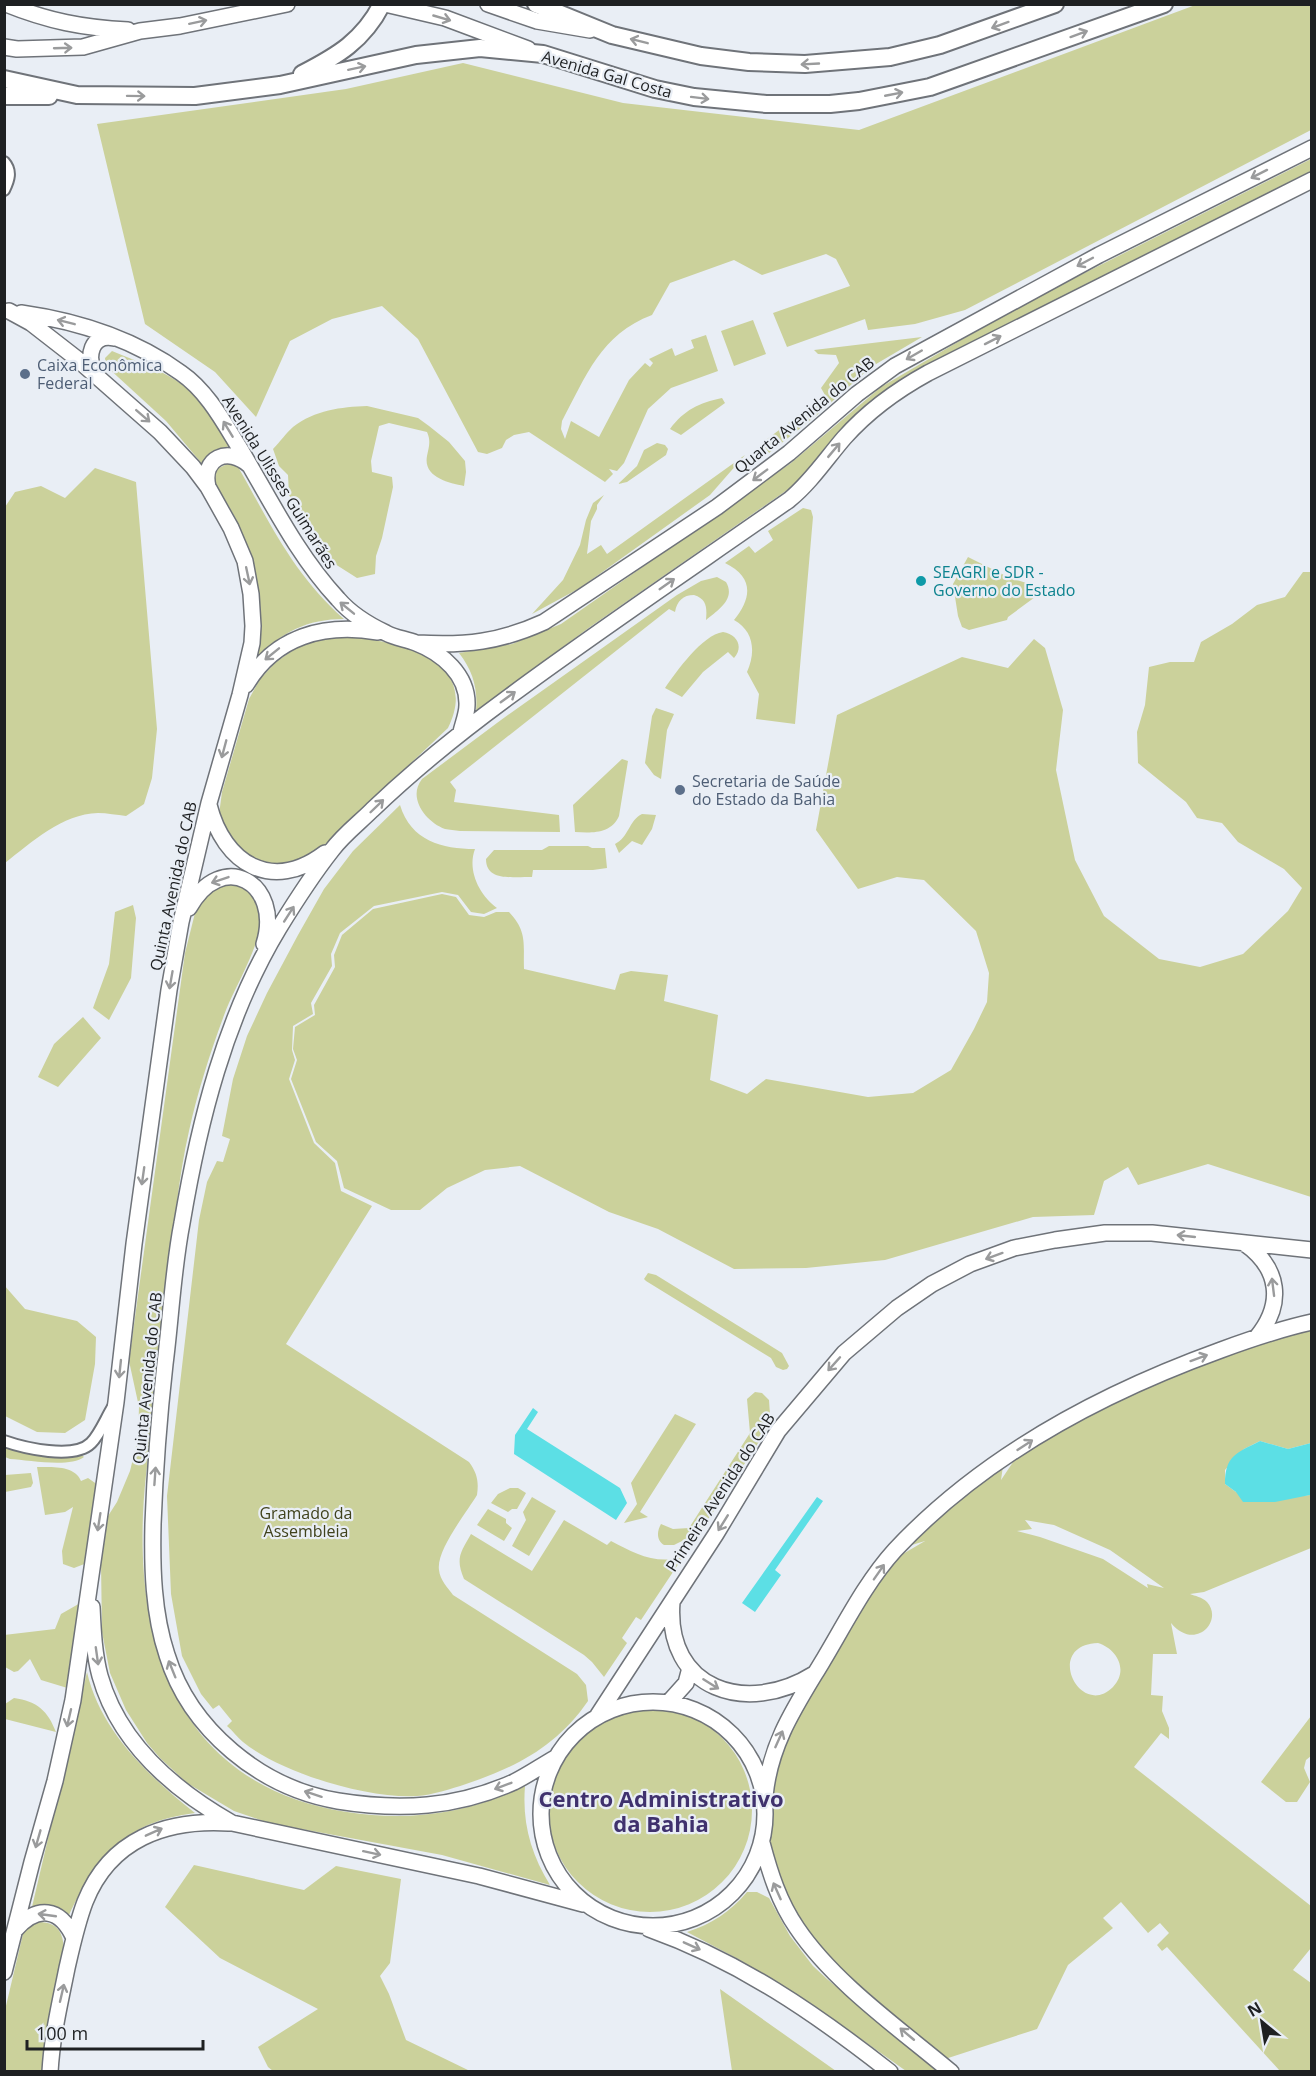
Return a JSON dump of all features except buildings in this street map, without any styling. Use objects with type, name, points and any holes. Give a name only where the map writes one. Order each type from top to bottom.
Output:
[{"type":"main road","points":[[6,4],[38,17],[77,25],[140,31]]},
{"type":"main road","points":[[4,47],[17,49],[83,47],[140,31],[180,26],[287,4]]},
{"type":"main road","points":[[280,85],[324,63],[356,41],[368,29],[383,4],[445,18],[543,54]]},
{"type":"main road","points":[[488,4],[537,21],[612,35],[701,56],[749,62],[806,64],[890,57],[939,45],[1055,4]]},
{"type":"main road","points":[[536,4],[612,35]]},
{"type":"main road","name":"Avenida Gal Costa","points":[[4,79],[77,95],[195,96],[280,85],[445,50],[480,48],[543,54],[655,89],[694,97],[766,104],[831,104],[930,87],[1164,4]]},
{"type":"main road","points":[[4,96],[77,95]]},
{"type":"main road","name":"Quarta Avenida do CAB","points":[[417,643],[442,645],[485,642],[520,633],[544,622],[717,507],[789,453],[856,394],[895,366],[1089,260],[1311,148]]},
{"type":"main road","points":[[461,732],[577,646],[789,500],[870,412],[904,387],[1021,325],[1311,180]]},
{"type":"main road","name":"Avenida Ulisses Guimarães","points":[[7,310],[68,322],[122,339],[188,378],[221,417],[306,562],[318,577],[341,603],[387,634],[417,643]]},
{"type":"main road","name":"Avenida Ulisses Guimarães","points":[[7,310],[31,323],[98,378],[180,451],[207,487],[238,544],[249,577],[252,643],[240,695]]},
{"type":"main road","points":[[98,378],[90,363],[91,349],[101,338],[108,336],[122,339]]},
{"type":"main road","points":[[207,487],[207,470],[219,457],[236,456],[251,468]]},
{"type":"main road","points":[[240,695],[260,664],[272,653],[295,640],[322,631],[334,630],[360,629],[387,634]]},
{"type":"main road","points":[[417,643],[444,657],[459,675],[465,689],[467,706],[461,732]]},
{"type":"main road","name":"Quinta Avenida do CAB","points":[[4,1972],[55,1781],[73,1700],[116,1402],[162,1033],[182,922],[209,803],[240,695]]},
{"type":"main road","name":"Quinta Avenida do CAB","points":[[461,732],[417,768],[334,846],[277,931],[234,1022],[205,1111],[181,1225],[153,1494],[154,1592],[166,1653],[179,1686],[195,1709],[238,1757],[256,1770],[292,1788],[324,1798],[399,1808],[433,1805],[473,1797],[517,1781],[555,1758]]},
{"type":"main road","points":[[209,803],[225,844],[236,856],[252,866],[269,872],[285,872],[300,868],[315,861],[334,846]]},
{"type":"main road","points":[[182,922],[197,894],[207,885],[229,876],[252,884],[266,903],[268,915],[267,937],[259,965]]},
{"type":"main road","name":"Primeira Avenida do CAB","points":[[598,1715],[716,1534],[778,1431],[832,1365],[880,1321],[933,1284],[970,1264],[1003,1252],[1055,1239],[1105,1233],[1152,1233],[1311,1250]]},
{"type":"main road","points":[[1244,1242],[1256,1250],[1265,1261],[1275,1286],[1272,1314],[1257,1337]]},
{"type":"main road","points":[[637,1925],[664,1926],[691,1920],[715,1908],[736,1890],[752,1868],[762,1844],[766,1820],[765,1796],[768,1772],[777,1744],[792,1713],[856,1605],[895,1550],[942,1506],[985,1472],[1062,1422],[1127,1389],[1193,1360],[1257,1337],[1311,1322]]},
{"type":"main road","points":[[90,1577],[92,1618],[100,1675],[124,1728],[148,1760],[178,1789],[232,1823]]},
{"type":"main road","points":[[672,1599],[671,1617],[680,1653],[690,1668],[705,1681],[723,1691],[744,1695],[762,1694],[783,1689],[815,1673]]},
{"type":"main road","points":[[669,1702],[686,1683],[690,1668]]},
{"type":"main road","points":[[586,1905],[557,1873],[547,1853],[540,1821],[543,1789],[555,1758],[570,1737],[598,1715],[633,1702],[669,1702],[703,1712],[733,1733],[754,1762],[765,1796]]},
{"type":"main road","points":[[50,2072],[54,2030],[74,1938],[85,1902],[94,1884],[106,1866],[136,1841],[166,1827],[202,1822],[232,1823],[479,1876],[586,1905],[610,1918],[688,1943],[762,1982],[809,2012],[890,2072]]},
{"type":"main road","points":[[762,1844],[771,1878],[783,1905],[820,1958],[847,1984],[951,2072]]},
{"type":"main road","points":[[15,1930],[34,1914],[49,1913],[61,1919],[74,1938]]},
{"type":"street","points":[[4,162],[8,166],[9,178],[4,190]]},
{"type":"street","points":[[4,1441],[44,1451],[75,1449],[90,1444],[116,1402]]},
{"type":"green space","points":[[1198,4],[1311,5],[1311,130],[965,310],[915,324],[868,330],[865,319],[787,347],[773,313],[850,286],[836,259],[826,254],[762,275],[734,260],[670,283],[652,315],[634,323],[620,333],[597,358],[562,421],[561,429],[565,439],[571,421],[599,437],[629,380],[645,363],[650,367],[653,363],[649,359],[672,348],[675,356],[694,348],[691,340],[706,335],[718,371],[671,388],[648,409],[624,463],[617,471],[609,469],[613,474],[605,482],[529,432],[514,435],[506,440],[502,448],[487,454],[478,452],[418,339],[382,306],[332,319],[290,341],[256,417],[215,372],[145,324],[97,124],[346,89],[463,63],[623,103],[859,130]]},
{"type":"green space","points":[[1311,159],[1311,174],[908,378],[838,435],[790,488],[590,627],[476,711],[473,680],[459,653],[512,644],[561,624],[791,463],[881,387],[1021,305]]},
{"type":"green space","points":[[753,320],[766,354],[734,366],[721,331]]},
{"type":"green space","points":[[922,337],[871,367],[817,415],[769,453],[762,443],[825,395],[821,388],[839,363],[836,355],[818,354],[814,350]]},
{"type":"green space","points":[[112,351],[158,371],[184,386],[203,406],[230,446],[215,450],[203,465],[166,421],[106,366],[105,358]]},
{"type":"green space","points":[[722,398],[725,403],[681,435],[670,429],[693,408]]},
{"type":"green space","points":[[367,406],[418,418],[449,442],[465,461],[466,472],[464,486],[438,478],[429,469],[427,463],[429,441],[427,432],[389,423],[379,426],[371,461],[372,472],[392,477],[393,487],[376,556],[375,574],[357,578],[324,557],[289,495],[288,475],[279,466],[273,449],[301,421],[319,413]]},
{"type":"green space","points":[[657,443],[665,445],[668,449],[666,455],[627,482],[618,484],[637,466],[644,450]]},
{"type":"green space","points":[[745,455],[710,495],[580,588],[532,614],[563,580],[580,545],[593,503],[604,495],[591,521],[587,554],[601,545],[607,554]]},
{"type":"green space","points":[[229,463],[237,465],[296,566],[326,602],[344,619],[318,621],[296,629],[275,642],[256,660],[259,647],[249,555],[236,519],[214,481],[217,469]]},
{"type":"green space","points":[[95,468],[136,482],[157,729],[152,778],[144,804],[126,816],[98,813],[72,818],[48,830],[5,863],[5,507],[15,492],[41,486],[65,498]]},
{"type":"green space","points":[[803,508],[811,510],[813,517],[795,724],[756,719],[759,694],[747,672],[752,657],[751,643],[746,630],[734,620],[744,604],[747,588],[741,575],[725,563],[749,546],[755,553],[773,540],[768,531]]},
{"type":"green space","points":[[968,557],[1010,578],[1046,589],[1007,620],[969,630],[962,627],[958,616],[953,584]]},
{"type":"green space","points":[[1303,572],[1312,572],[1311,1197],[1208,1164],[1138,1185],[1128,1167],[1104,1181],[1094,1215],[1033,1217],[885,1260],[806,1268],[734,1269],[658,1229],[609,1212],[520,1166],[485,1170],[447,1188],[420,1210],[391,1210],[344,1188],[337,1161],[316,1142],[291,1079],[297,1060],[293,1049],[295,1027],[315,1015],[314,1005],[335,967],[334,955],[342,935],[373,909],[442,894],[456,897],[469,915],[484,917],[496,912],[509,912],[522,932],[524,969],[615,990],[620,974],[631,971],[668,975],[664,1001],[718,1015],[710,1080],[747,1094],[766,1079],[868,1097],[913,1093],[951,1070],[987,1002],[989,973],[976,931],[924,880],[897,877],[858,889],[816,830],[837,715],[962,657],[1008,668],[1034,639],[1045,648],[1063,710],[1056,770],[1075,860],[1104,916],[1159,959],[1200,967],[1243,954],[1288,911],[1302,888],[1284,869],[1238,842],[1222,823],[1197,818],[1186,802],[1138,763],[1137,732],[1145,705],[1149,667],[1170,662],[1194,662],[1201,642],[1232,624],[1257,605],[1285,597]]},
{"type":"green space","points":[[717,577],[726,582],[729,594],[724,604],[706,620],[706,608],[702,599],[694,595],[684,597],[677,605],[675,612],[669,609],[450,782],[456,790],[454,802],[559,815],[560,832],[448,830],[438,826],[425,815],[417,794],[422,779],[677,595],[701,581]]},
{"type":"green space","points":[[723,632],[732,635],[738,642],[737,654],[734,658],[728,652],[703,672],[682,697],[665,688],[699,647]]},
{"type":"green space","points":[[342,636],[385,642],[407,648],[427,657],[443,669],[453,684],[456,704],[448,728],[317,852],[291,863],[272,864],[253,859],[236,847],[220,821],[222,792],[249,699],[260,679],[276,662],[296,648],[318,639]]},
{"type":"green space","points":[[656,708],[674,714],[667,730],[661,779],[654,775],[645,763],[652,716]]},
{"type":"green space","points":[[622,759],[628,761],[616,822],[600,831],[575,832],[573,805]]},
{"type":"green space","name":"Gramado da Assembleia","points":[[400,805],[405,817],[420,835],[440,845],[475,849],[473,865],[476,882],[497,908],[484,914],[471,912],[458,895],[442,892],[374,906],[340,933],[331,954],[332,966],[311,1003],[313,1014],[293,1026],[292,1050],[295,1060],[289,1079],[314,1143],[335,1163],[341,1191],[372,1206],[286,1344],[469,1462],[477,1477],[477,1495],[442,1552],[439,1562],[440,1574],[453,1595],[577,1674],[586,1685],[588,1701],[563,1731],[519,1762],[466,1784],[417,1796],[374,1793],[302,1774],[259,1753],[243,1742],[227,1726],[232,1721],[219,1705],[213,1709],[201,1694],[182,1656],[171,1594],[167,1496],[199,1220],[207,1182],[217,1161],[223,1162],[230,1139],[222,1136],[233,1079],[247,1036],[267,993],[324,889],[353,851]]},
{"type":"green space","points":[[642,814],[656,815],[652,829],[642,845],[632,841],[619,853],[615,844],[620,841],[634,820]]},
{"type":"green space","points":[[549,846],[605,848],[607,868],[533,870],[532,877],[503,877],[491,872],[487,867],[486,859],[494,850],[542,850]]},
{"type":"green space","points":[[223,883],[246,888],[253,895],[261,916],[253,951],[226,1010],[205,1070],[189,1131],[178,1191],[146,1475],[143,1533],[145,1590],[156,1644],[174,1692],[202,1735],[239,1770],[287,1796],[347,1812],[393,1816],[460,1809],[525,1786],[525,1813],[529,1838],[550,1885],[442,1855],[269,1823],[234,1811],[187,1783],[160,1758],[147,1743],[126,1710],[110,1673],[102,1632],[101,1564],[108,1516],[117,1502],[130,1471],[138,1438],[139,1407],[129,1361],[185,953],[198,901]]},
{"type":"green space","points":[[133,905],[136,918],[131,978],[109,1020],[93,1008],[109,964],[115,912]]},
{"type":"green space","points":[[83,1017],[101,1038],[58,1087],[38,1077],[54,1044]]},
{"type":"green space","points":[[648,1273],[656,1275],[782,1353],[789,1366],[787,1369],[776,1367],[771,1358],[646,1281],[644,1279]]},
{"type":"green space","points":[[4,1285],[25,1309],[77,1321],[96,1337],[95,1364],[85,1420],[65,1433],[37,1432],[5,1416]]},
{"type":"green space","points":[[1311,1322],[1311,1443],[1288,1449],[1260,1441],[1244,1449],[1225,1470],[1225,1484],[1236,1492],[1294,1497],[1310,1495],[1311,1492],[1311,1548],[1204,1592],[1190,1594],[1207,1602],[1212,1617],[1209,1625],[1197,1634],[1189,1635],[1171,1623],[1177,1654],[1153,1654],[1151,1695],[1163,1696],[1162,1711],[1169,1728],[1169,1739],[1161,1733],[1134,1767],[1311,1906],[1311,1948],[1293,1970],[1311,1983],[1311,2071],[1280,2071],[1167,1947],[1162,1951],[1157,1945],[1169,1933],[1160,1923],[1148,1933],[1121,1902],[1103,1918],[1113,1928],[1068,1965],[1037,2029],[939,2061],[797,1928],[762,1843],[766,1820],[765,1796],[768,1772],[856,1605],[896,1558],[925,1541],[895,1550],[1004,1459],[1001,1480],[1024,1446],[1127,1389]],"holes":[[[1025,1520],[1054,1525],[1110,1550],[1164,1588],[1147,1584],[1148,1588],[1103,1559],[1017,1531],[1032,1529]],[[1098,1643],[1111,1650],[1119,1661],[1120,1667],[1118,1680],[1113,1687],[1101,1695],[1089,1694],[1079,1688],[1072,1678],[1070,1667],[1072,1655],[1082,1647]]]},
{"type":"green space","points":[[755,1392],[762,1393],[769,1400],[770,1415],[766,1431],[700,1532],[674,1545],[664,1545],[658,1535],[661,1524],[673,1529],[689,1528],[750,1433],[747,1399]]},
{"type":"green space","points":[[675,1414],[696,1424],[640,1512],[648,1517],[624,1523],[637,1504],[631,1483]]},
{"type":"green space","points":[[4,1441],[75,1449],[84,1457],[59,1463],[10,1459],[5,1457]]},
{"type":"green space","points":[[37,1467],[68,1470],[74,1472],[81,1481],[88,1478],[98,1485],[92,1561],[74,1568],[63,1564],[62,1551],[73,1507],[65,1512],[45,1515]]},
{"type":"green space","points":[[31,1473],[33,1483],[31,1487],[5,1492],[5,1475]]},
{"type":"green space","points":[[510,1488],[518,1488],[526,1493],[517,1509],[508,1512],[491,1503],[498,1494]]},
{"type":"green space","points":[[532,1497],[556,1511],[529,1556],[512,1546],[526,1520],[523,1512]]},
{"type":"green space","points":[[488,1509],[506,1519],[506,1523],[512,1528],[504,1541],[477,1525]]},
{"type":"green space","points":[[564,1520],[607,1545],[611,1541],[654,1559],[683,1557],[641,1620],[636,1617],[622,1638],[627,1643],[604,1677],[584,1655],[464,1579],[461,1572],[460,1555],[471,1534],[532,1571]]},
{"type":"green space","points":[[82,1602],[74,1690],[41,1680],[30,1659],[18,1671],[14,1672],[5,1667],[4,1635],[55,1629],[61,1614]]},
{"type":"green space","points":[[87,1672],[93,1693],[115,1733],[144,1768],[195,1813],[150,1824],[132,1833],[117,1845],[91,1875],[69,1915],[53,1906],[32,1907]]},
{"type":"green space","points":[[14,1698],[22,1699],[41,1708],[56,1732],[5,1719],[5,1704]]},
{"type":"green space","points":[[650,1708],[670,1710],[698,1720],[715,1731],[729,1745],[744,1771],[750,1790],[752,1810],[750,1830],[740,1858],[729,1875],[715,1889],[689,1904],[670,1910],[650,1912],[630,1910],[602,1900],[585,1889],[571,1875],[556,1849],[550,1830],[548,1810],[550,1790],[560,1762],[571,1745],[585,1731],[611,1716],[630,1710]]},
{"type":"green space","points":[[1311,1716],[1311,1756],[1306,1760],[1304,1768],[1310,1782],[1297,1802],[1286,1802],[1261,1782]]},
{"type":"green space","points":[[194,1865],[304,1890],[336,1866],[401,1879],[390,1963],[380,1976],[406,2040],[470,2071],[273,2071],[268,2067],[258,2047],[318,2009],[220,1958],[165,1907]]},
{"type":"green space","points":[[747,1892],[757,1892],[769,1898],[790,1936],[813,1966],[938,2071],[906,2071],[812,2004],[740,1960],[687,1932],[720,1916],[734,1906]]},
{"type":"green space","points":[[39,1922],[57,1928],[62,1937],[64,1955],[43,2051],[42,2071],[5,2072],[5,2010],[23,1934],[30,1926]]},
{"type":"green space","points":[[720,1989],[836,2071],[732,2071]]},
{"type":"water","points":[[533,1408],[538,1412],[527,1429],[620,1488],[627,1503],[616,1520],[514,1454],[515,1435]]},
{"type":"water","points":[[1260,1441],[1288,1449],[1311,1443],[1312,1492],[1310,1495],[1275,1502],[1243,1502],[1236,1492],[1225,1484],[1230,1461],[1238,1452]]},
{"type":"water","points":[[817,1497],[823,1501],[775,1570],[781,1575],[755,1612],[742,1603]]},
{"type":"place","name":"Caixa Econômica Federal","points":[[25,374]]},
{"type":"place","name":"SEAGRI e SDR - Governo do Estado","points":[[921,581]]},
{"type":"place","name":"Secretaria de Saúde do Estado da Bahia","points":[[680,790]]},
{"type":"district","name":"Centro Administrativo da Bahia","points":[[661,1812]]}]
